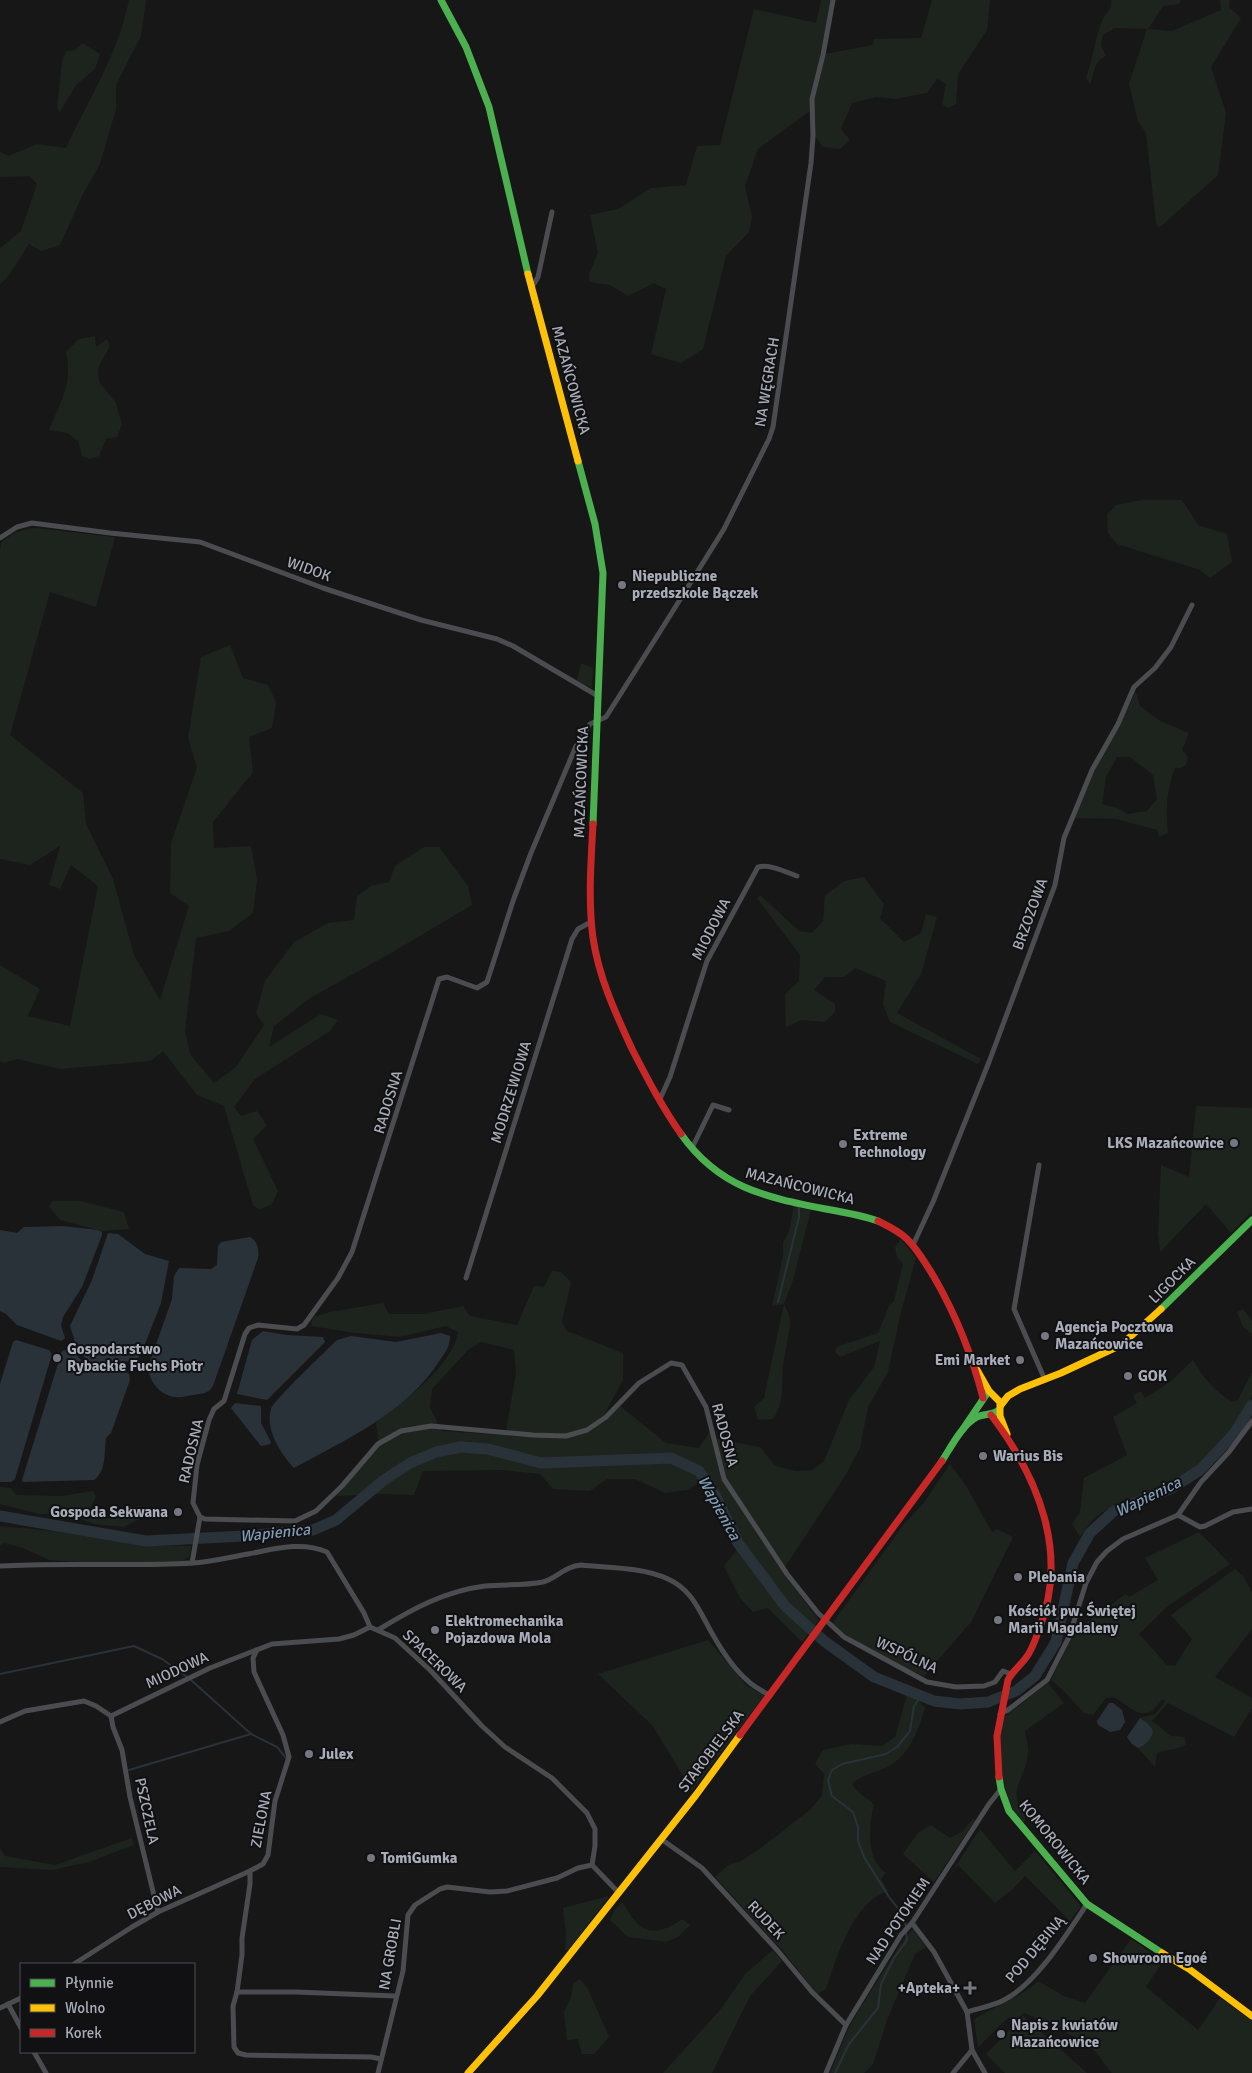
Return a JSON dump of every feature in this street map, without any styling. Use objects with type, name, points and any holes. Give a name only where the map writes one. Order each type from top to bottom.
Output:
[{"type":"street","name":"MAZAŃCOWICKA","points":[[442,0],[466,47],[489,106],[532,289],[600,548],[603,573],[590,892],[591,922],[604,986],[614,1013],[671,1119],[692,1148],[706,1163],[732,1182],[770,1196],[882,1223],[895,1230],[913,1245],[950,1307],[975,1367],[981,1401]]},
{"type":"street","name":"NA WĘGRACH","points":[[597,721],[606,716],[724,529],[769,439],[777,404],[808,195],[813,136],[812,99],[823,55],[833,0]]},
{"type":"street","points":[[532,289],[538,277],[552,212]]},
{"type":"street","name":"WIDOK","points":[[0,538],[17,526],[32,523],[200,542],[323,588],[421,620],[497,639],[513,646],[598,696]]},
{"type":"street","name":"BRZOZOWA","points":[[913,1245],[933,1202],[989,1062],[1055,885],[1064,838],[1092,770],[1118,724],[1134,687],[1154,668],[1171,647],[1192,605]]},
{"type":"street","name":"RADOSNA","points":[[597,721],[590,724],[576,746],[522,877],[487,982],[477,988],[447,976],[439,980],[352,1252],[338,1278],[308,1316],[304,1325],[297,1329],[258,1325],[249,1328],[245,1334],[224,1401],[214,1409],[209,1420],[197,1465],[193,1503],[200,1517],[205,1519],[296,1521],[316,1511],[342,1486],[378,1444],[401,1431],[431,1426],[566,1436],[587,1430],[606,1417],[639,1383],[671,1363],[682,1365],[706,1407],[724,1479],[787,1574],[824,1623]]},
{"type":"street","name":"MIODOWA","points":[[660,1099],[670,1077],[707,961],[758,867],[773,868],[797,876]]},
{"type":"street","name":"MODRZEWIOWA","points":[[466,1278],[572,939],[578,929],[591,922]]},
{"type":"street","points":[[692,1148],[713,1105],[729,1110]]},
{"type":"street","points":[[1038,1165],[1014,1309],[1045,1380]]},
{"type":"street","name":"LIGOCKA","points":[[1000,1408],[1004,1400],[1020,1389],[1110,1352],[1133,1337],[1252,1220]]},
{"type":"street","points":[[975,1367],[989,1391],[995,1396],[1010,1440]]},
{"type":"street","points":[[961,1434],[967,1419],[987,1395],[995,1396],[1020,1389]]},
{"type":"street","points":[[981,1401],[982,1411],[989,1415]]},
{"type":"street","points":[[961,1434],[975,1418],[989,1415],[1000,1408]]},
{"type":"street","name":"KOMOROWICKA","points":[[989,1415],[1010,1440],[1038,1498],[1050,1537],[1053,1568],[1045,1611],[1033,1646],[1026,1658],[1011,1674],[1001,1710],[997,1736],[997,1763],[1001,1789],[1009,1811],[1087,1904],[1129,1933],[1189,1969],[1252,2016]]},
{"type":"street","points":[[1001,1710],[1008,1710],[1047,1680],[1069,1637],[1086,1583],[1097,1562],[1107,1551],[1123,1539],[1178,1515],[1202,1482],[1229,1452],[1252,1421]]},
{"type":"street","name":"STAROBIELSKA","points":[[468,2073],[529,2007],[661,1840],[824,1623],[961,1434]]},
{"type":"street","points":[[1178,1515],[1200,1526],[1205,1526],[1233,1512],[1252,1508]]},
{"type":"street","points":[[192,1563],[200,1517]]},
{"type":"street","points":[[0,1566],[44,1563],[95,1565],[192,1563],[292,1546],[317,1548],[327,1552],[364,1613],[370,1627]]},
{"type":"street","points":[[378,1630],[412,1609],[446,1595],[484,1586],[541,1582],[551,1579],[571,1566],[581,1565],[643,1571],[669,1579],[688,1592],[695,1600],[712,1634],[729,1659],[748,1681],[770,1696]]},
{"type":"street","name":"WSPÓLNA","points":[[824,1623],[844,1637],[927,1682],[956,1687],[984,1686],[995,1682],[1003,1671],[1011,1674]]},
{"type":"street","name":"MIODOWA","points":[[111,1716],[210,1668],[272,1644],[339,1639],[354,1635],[370,1627]]},
{"type":"street","name":"SPACEROWA","points":[[370,1627],[395,1638],[505,1747],[552,1778],[587,1813],[595,1828],[592,1865]]},
{"type":"street","name":"ZIELONA","points":[[250,1871],[263,1864],[268,1855],[275,1801],[290,1757],[283,1735],[254,1672],[253,1658],[257,1650]]},
{"type":"street","points":[[0,1722],[25,1712],[84,1701],[111,1716]]},
{"type":"street","name":"PSZCZELA","points":[[111,1716],[122,1750],[130,1797],[158,1912]]},
{"type":"street","name":"NAD POTOKIEM","points":[[826,2073],[846,2025],[901,1935],[911,1925],[989,1804],[1001,1789]]},
{"type":"street","name":"RUDEK","points":[[661,1840],[702,1868],[778,1951],[812,1992],[846,2025]]},
{"type":"street","points":[[592,1865],[618,1892]]},
{"type":"street","name":"NA GROBLI","points":[[378,2073],[395,1996],[403,1971],[408,1915],[415,1905],[440,1889],[490,1892],[507,1891],[557,1878],[578,1868],[592,1865]]},
{"type":"street","points":[[250,1871],[250,1884],[242,1938],[242,1955],[233,2006],[234,2047],[238,2053],[246,2055],[371,2057],[382,2059]]},
{"type":"street","name":"DĘBOWA","points":[[76,1963],[158,1912],[250,1871]]},
{"type":"street","name":"POD DĘBINĄ","points":[[967,2012],[1003,2001],[1022,1989],[1062,1942],[1087,1904]]},
{"type":"street","points":[[911,1925],[934,1952],[967,2012],[972,2050],[985,2073]]},
{"type":"street","points":[[236,1992],[296,1992],[395,1996]]},
{"type":"street","points":[[0,2008],[20,1998]]},
{"type":"street","points":[[8,2004],[20,2026]]},
{"type":"street","points":[[953,2073],[972,2050]]},
{"type":"street","points":[[35,2053],[46,2073]]},
{"type":"shaded area","points":[[129,0],[146,0],[141,36],[116,85],[116,109],[100,164],[82,196],[60,245],[41,251],[29,244],[11,272],[0,284],[0,248],[21,231],[37,184],[30,176],[0,177],[0,152],[8,156],[37,144],[66,148],[110,58],[118,39]]},
{"type":"shaded area","points":[[821,0],[831,0],[818,67],[825,54],[873,45],[874,39],[921,38],[932,0],[990,0],[987,30],[958,74],[956,104],[948,108],[942,104],[946,84],[937,79],[927,93],[894,99],[877,97],[852,103],[841,129],[850,140],[840,149],[823,147],[815,136],[814,108],[758,149],[745,186],[752,217],[749,232],[726,256],[703,349],[681,363],[651,354],[666,289],[654,283],[628,296],[610,285],[590,282],[589,274],[598,253],[590,215],[618,209],[651,188],[686,185],[697,146],[720,145],[754,9],[816,23]]},
{"type":"shaded area","points":[[1111,0],[1181,0],[1179,4],[1163,6],[1148,29],[1172,31],[1221,10],[1220,0],[1230,0],[1229,7],[1241,18],[1211,67],[1226,113],[1218,175],[1159,228],[1156,223],[1146,133],[1138,121],[1129,84],[1147,29],[1115,28],[1103,35],[1101,46],[1106,56],[1097,64],[1090,84],[1086,78],[1100,28],[1110,9]]},
{"type":"shaded area","points":[[83,43],[100,54],[95,69],[76,85],[60,112],[57,108],[62,62],[66,51],[75,50]]},
{"type":"shaded area","points":[[95,336],[96,347],[107,339],[110,346],[98,368],[99,382],[116,403],[122,424],[117,437],[106,439],[99,456],[89,459],[82,456],[78,441],[67,433],[49,430],[67,383],[68,363],[66,352],[79,339]]},
{"type":"shaded area","points":[[1142,500],[1182,500],[1198,525],[1227,534],[1232,562],[1210,578],[1200,570],[1117,544],[1108,533],[1107,514],[1116,505]]},
{"type":"shaded area","points":[[35,528],[115,537],[96,607],[50,592],[10,735],[83,793],[86,824],[113,879],[134,955],[160,1000],[189,906],[170,893],[171,843],[197,768],[188,738],[201,657],[230,645],[243,678],[268,685],[276,702],[272,728],[249,737],[253,772],[213,822],[214,848],[251,846],[257,880],[253,913],[229,931],[196,938],[185,1031],[190,1054],[214,1083],[236,1067],[264,1025],[256,1013],[265,981],[294,942],[328,923],[354,920],[357,896],[371,886],[389,882],[395,866],[424,847],[439,847],[468,886],[472,905],[310,998],[274,1026],[269,1047],[321,1014],[338,1020],[330,1031],[255,1079],[234,1107],[241,1116],[257,1111],[267,1125],[253,1139],[278,1191],[272,1204],[259,1210],[253,1205],[224,1106],[197,1095],[163,1051],[151,1061],[60,1069],[17,1059],[4,1063],[0,1061],[0,965],[40,989],[28,1016],[70,1026],[98,886],[71,865],[60,889],[49,885],[60,846],[30,865],[0,859],[0,549],[2,541],[10,536]]},
{"type":"shaded area","points":[[581,663],[593,668],[592,688],[577,681]]},
{"type":"shaded area","points":[[1136,692],[1140,706],[1160,721],[1189,733],[1182,750],[1188,757],[1186,765],[1175,768],[1168,792],[1168,833],[1159,837],[1157,830],[1116,819],[1074,818],[1094,772]],"holes":[[[1117,757],[1130,757],[1153,775],[1157,799],[1147,811],[1127,814],[1120,809],[1102,804],[1106,777]]]},
{"type":"shaded area","points":[[864,877],[884,904],[880,918],[904,942],[921,933],[926,914],[937,917],[921,974],[897,1013],[981,1059],[978,1064],[890,1022],[883,1004],[886,981],[855,968],[844,977],[825,977],[814,990],[835,1004],[835,1012],[825,1022],[801,1020],[786,1027],[785,994],[799,981],[800,955],[757,898],[760,895],[799,931],[812,933],[823,921],[825,896],[844,881]]},
{"type":"shaded area","points":[[1196,1106],[1252,1108],[1252,1212],[1231,1233],[1206,1204],[1160,1252],[1158,1234],[1161,1165],[1189,1177]]},
{"type":"shaded area","points":[[52,1201],[81,1201],[124,1212],[129,1229],[102,1231],[60,1220],[49,1206]]},
{"type":"shaded area","points":[[794,1206],[811,1210],[793,1280],[784,1304],[772,1306],[783,1256],[783,1242],[789,1231]]},
{"type":"shaded area","points":[[63,1226],[98,1230],[102,1232],[102,1235],[82,1287],[63,1317],[61,1325],[65,1338],[61,1341],[17,1325],[0,1311],[0,1230],[17,1233],[24,1227]]},
{"type":"shaded area","points":[[108,1233],[118,1234],[145,1254],[169,1261],[161,1303],[137,1360],[103,1365],[93,1364],[85,1358],[75,1342],[70,1326],[92,1280]]},
{"type":"shaded area","points":[[250,1237],[257,1246],[258,1258],[213,1386],[204,1393],[184,1397],[165,1394],[156,1387],[148,1367],[172,1299],[174,1276],[179,1268],[211,1269],[217,1265],[218,1246],[221,1242]]},
{"type":"shaded area","points":[[901,1239],[916,1258],[901,1312],[888,1372],[868,1407],[860,1448],[845,1476],[785,1567],[725,1478],[717,1439],[760,1447],[775,1466],[796,1471],[812,1470],[824,1461],[849,1400],[874,1367],[880,1341],[840,1357],[835,1352],[836,1347],[878,1333],[889,1306],[894,1301],[903,1264],[897,1257],[895,1247]]},
{"type":"shaded area","points":[[552,1271],[561,1272],[571,1282],[562,1322],[567,1331],[623,1353],[623,1380],[604,1415],[586,1428],[565,1434],[587,1432],[620,1406],[666,1443],[699,1448],[710,1431],[722,1479],[785,1576],[819,1620],[802,1642],[768,1608],[753,1612],[740,1598],[724,1566],[737,1550],[701,1482],[687,1490],[665,1493],[635,1479],[607,1479],[590,1491],[553,1489],[540,1474],[503,1470],[423,1471],[414,1495],[336,1496],[379,1447],[376,1422],[412,1394],[437,1371],[454,1345],[458,1332],[446,1326],[400,1337],[355,1333],[311,1326],[313,1317],[330,1312],[383,1303],[389,1314],[423,1314],[463,1306],[470,1316],[517,1325],[534,1286],[544,1287]],"holes":[[[481,1342],[514,1350],[516,1373],[506,1431],[565,1434],[532,1437],[442,1431],[430,1408],[432,1389],[468,1350]]]},
{"type":"shaded area","points":[[784,1304],[790,1319],[783,1366],[781,1400],[773,1419],[758,1420],[754,1407],[764,1398]]},
{"type":"shaded area","points":[[1243,1309],[1252,1321],[1252,1334],[1243,1327],[1237,1312]]},
{"type":"shaded area","points":[[263,1331],[287,1335],[323,1337],[325,1342],[267,1400],[237,1394],[252,1340]]},
{"type":"shaded area","points":[[441,1333],[450,1336],[447,1349],[426,1379],[410,1395],[393,1410],[355,1435],[294,1468],[279,1448],[272,1433],[270,1425],[271,1409],[290,1386],[337,1340],[351,1336],[396,1342]]},
{"type":"shaded area","points":[[16,1340],[49,1350],[52,1354],[15,1479],[11,1482],[0,1482],[0,1384],[13,1342]]},
{"type":"shaded area","points":[[62,1351],[74,1352],[90,1371],[100,1373],[120,1371],[129,1374],[130,1380],[111,1433],[106,1438],[103,1466],[94,1480],[23,1482],[22,1480]]},
{"type":"shaded area","points":[[1193,1360],[1210,1384],[1232,1402],[1238,1400],[1252,1372],[1252,1395],[1241,1418],[1198,1465],[1167,1485],[1106,1510],[1092,1521],[1080,1537],[1072,1524],[1080,1512],[1084,1478],[1127,1455],[1113,1417],[1137,1403],[1133,1395],[1141,1391],[1145,1398],[1170,1382]]},
{"type":"shaded area","points":[[235,1403],[261,1406],[261,1423],[271,1442],[270,1444],[261,1446],[231,1408]]},
{"type":"shaded area","points":[[950,1464],[966,1486],[992,1532],[997,1529],[1013,1537],[971,1622],[924,1676],[876,1653],[832,1624],[904,1524],[923,1504]]},
{"type":"shaded area","points":[[0,1487],[11,1488],[16,1495],[61,1496],[93,1491],[96,1497],[91,1506],[93,1514],[109,1518],[124,1508],[141,1506],[151,1513],[124,1527],[94,1524],[68,1514],[39,1514],[0,1504]]},
{"type":"shaded area","points":[[0,1526],[64,1532],[139,1545],[191,1546],[190,1556],[181,1562],[94,1563],[49,1560],[23,1548],[4,1543],[0,1546]]},
{"type":"shaded area","points":[[1199,1532],[1230,1564],[1168,1606],[1139,1634],[1167,1665],[1175,1666],[1192,1639],[1171,1615],[1235,1569],[1243,1576],[1252,1592],[1252,1629],[1215,1677],[1252,1698],[1252,1708],[1234,1737],[1168,1703],[1152,1721],[1171,1736],[1185,1737],[1186,1745],[1157,1753],[1155,1767],[1138,1748],[1143,1746],[1152,1736],[1151,1726],[1140,1718],[1155,1714],[1165,1702],[1163,1699],[1152,1711],[1141,1713],[1115,1698],[1106,1698],[1093,1715],[1084,1713],[1051,1680],[1071,1639],[1075,1637],[1072,1633],[1126,1594],[1129,1597],[1158,1580],[1145,1558]]},
{"type":"shaded area","points":[[708,1640],[746,1685],[764,1696],[692,1791],[653,1726],[598,1674]]},
{"type":"shaded area","points":[[1048,1683],[1064,1703],[1025,1731],[1028,1754],[1017,1792],[1020,1807],[1026,1815],[1023,1825],[1009,1801],[1002,1774],[1000,1746],[1003,1718]]},
{"type":"shaded area","points":[[907,1695],[916,1697],[925,1708],[911,1744],[899,1759],[892,1764],[852,1784],[857,1791],[874,1805],[870,1842],[879,1867],[886,1873],[881,1879],[888,1891],[876,1897],[865,1906],[856,1918],[841,1946],[826,1989],[817,1994],[783,1951],[715,1877],[728,1865],[741,1861],[758,1850],[811,1809],[822,1795],[824,1774],[815,1764],[823,1750],[851,1744],[882,1746],[895,1737]]},
{"type":"shaded area","points":[[1109,1703],[1113,1703],[1122,1710],[1125,1722],[1120,1730],[1110,1732],[1098,1725],[1097,1721]]},
{"type":"shaded area","points":[[1140,1718],[1149,1725],[1153,1733],[1145,1744],[1138,1748],[1127,1737]]},
{"type":"shaded area","points":[[973,1819],[975,1820],[934,1882],[903,1854],[918,1833],[931,1825],[950,1838],[962,1832]]},
{"type":"shaded area","points":[[980,1829],[1015,1871],[1035,1851],[1081,1906],[1070,1921],[1025,1876],[1013,1889],[995,1903],[958,1865],[946,1881]]},
{"type":"shaded area","points":[[132,1838],[134,1845],[89,1862],[52,1870],[0,1867],[0,1848],[5,1856],[55,1865]]},
{"type":"shaded area","points":[[609,1896],[569,1950],[565,1950],[566,1934],[563,1908]]},
{"type":"shaded area","points":[[622,1902],[634,1920],[644,1929],[661,1930],[682,1919],[690,1925],[678,1937],[666,1942],[628,1937],[610,1920],[614,1911]]},
{"type":"shaded area","points":[[913,1929],[926,1947],[915,1954],[887,2020],[873,2064],[864,2073],[830,2073],[849,2027],[904,1939]]},
{"type":"shaded area","points":[[1131,1939],[1163,1961],[1146,1987],[1198,2030],[1220,1998],[1252,2021],[1252,2073],[1112,2073],[1094,2050],[1060,2028],[1024,2013],[1013,2022],[1009,2017],[978,2047],[974,2020],[1023,1993],[1038,1981],[1064,1996],[1085,2003]]},
{"type":"shaded area","points":[[773,1950],[782,1961],[750,1996],[712,2073],[663,2073],[720,2010],[746,1973]]},
{"type":"shaded area","points":[[580,1979],[588,1989],[609,2037],[594,2054],[582,2054],[578,2039],[567,2040],[564,2012],[571,1997],[573,1984]]},
{"type":"shaded area","points":[[1023,2016],[1087,2073],[1005,2073],[986,2054]]},
{"type":"waterway","points":[[778,1302],[799,1217],[799,1207]]},
{"type":"waterway","name":"Wapienica","points":[[0,1516],[146,1541],[244,1536],[313,1530],[336,1520],[384,1480],[410,1463],[436,1452],[461,1447],[488,1449],[541,1463],[671,1458],[699,1471],[714,1493],[738,1543],[785,1606],[824,1641],[874,1677],[934,1701],[961,1704],[988,1702],[1016,1691],[1035,1676],[1056,1642],[1073,1563],[1090,1533],[1114,1511],[1170,1489],[1200,1470],[1234,1434],[1252,1405]]},
{"type":"waterway","points":[[0,1674],[134,1646],[162,1659],[187,1677]]},
{"type":"waterway","points":[[191,1680],[251,1734],[277,1747],[286,1758]]},
{"type":"waterway","points":[[906,1927],[904,1916],[889,1897],[864,1857],[858,1841],[858,1827],[853,1812],[832,1796],[828,1780],[832,1770],[842,1764],[886,1754],[897,1747],[910,1731],[914,1706],[921,1696]]},
{"type":"waterway","points":[[129,1770],[251,1734]]},
{"type":"waterway","points":[[835,2073],[849,2044],[878,2008],[881,1984],[894,1958],[907,1940],[906,1931]]},
{"type":"traffic: fast","points":[[441,0],[466,47],[489,107],[528,274]]},
{"type":"traffic: fast","points":[[578,461],[595,524],[603,573],[593,824]]},
{"type":"traffic: fast","points":[[681,1134],[711,1167],[745,1187],[783,1200],[878,1221]]},
{"type":"traffic: fast","points":[[1161,1309],[1252,1220]]},
{"type":"traffic: fast","points":[[963,1429],[986,1395]]},
{"type":"traffic: fast","points":[[942,1461],[966,1425],[980,1416],[999,1410]]},
{"type":"traffic: fast","points":[[999,1777],[1009,1811],[1087,1904],[1162,1953]]},
{"type":"traffic: slow","points":[[528,274],[578,461]]},
{"type":"traffic: slow","points":[[1001,1405],[1008,1396],[1020,1389],[1061,1373],[1121,1345],[1161,1309]]},
{"type":"traffic: slow","points":[[977,1370],[989,1391],[1000,1402],[1000,1416],[1007,1434]]},
{"type":"traffic: slow","points":[[468,2073],[537,1996],[696,1795],[740,1735]]},
{"type":"traffic: slow","points":[[1162,1953],[1189,1969],[1252,2016]]},
{"type":"traffic: jam","points":[[593,824],[590,881],[591,909],[593,938],[599,967],[603,981],[632,1049],[661,1103],[681,1134]]},
{"type":"traffic: jam","points":[[878,1221],[897,1231],[907,1239],[934,1277],[963,1336],[983,1398]]},
{"type":"traffic: jam","points":[[991,1415],[1008,1439],[1035,1491],[1044,1518],[1050,1546],[1051,1574],[1047,1603],[1034,1643],[1027,1656],[1008,1680],[997,1736],[999,1777]]},
{"type":"traffic: jam","points":[[740,1735],[942,1461]]},
{"type":"place","name":"Niepubliczne przedszkole Bączek","points":[[622,585]]},
{"type":"place","name":"LKS Mazańcowice","points":[[1234,1143]]},
{"type":"place","name":"Extreme Technology","points":[[843,1144]]},
{"type":"place","name":"Agencja Pocztowa Mazańcowice","points":[[1045,1336]]},
{"type":"place","name":"Gospodarstwo Rybackie Fuchs Piotr","points":[[57,1358]]},
{"type":"place","name":"Emi Market","points":[[1020,1360]]},
{"type":"place","name":"GOK","points":[[1128,1376]]},
{"type":"place","name":"Warius Bis","points":[[983,1456]]},
{"type":"place","name":"Gospoda Sekwana","points":[[178,1512]]},
{"type":"place","name":"Plebania","points":[[1018,1577]]},
{"type":"place","name":"Kościół pw. Świętej Marii Magdaleny","points":[[998,1620]]},
{"type":"place","name":"Elektromechanika Pojazdowa Mola","points":[[435,1630]]},
{"type":"place","name":"Julex","points":[[309,1754]]},
{"type":"place","name":"TomiGumka","points":[[371,1858]]},
{"type":"place","name":"Showroom Egoé","points":[[1093,1958]]},
{"type":"place","name":"+Apteka+","points":[[970,1988]]},
{"type":"place","name":"Napis z kwiatów Mazańcowice","points":[[1001,2034]]}]
